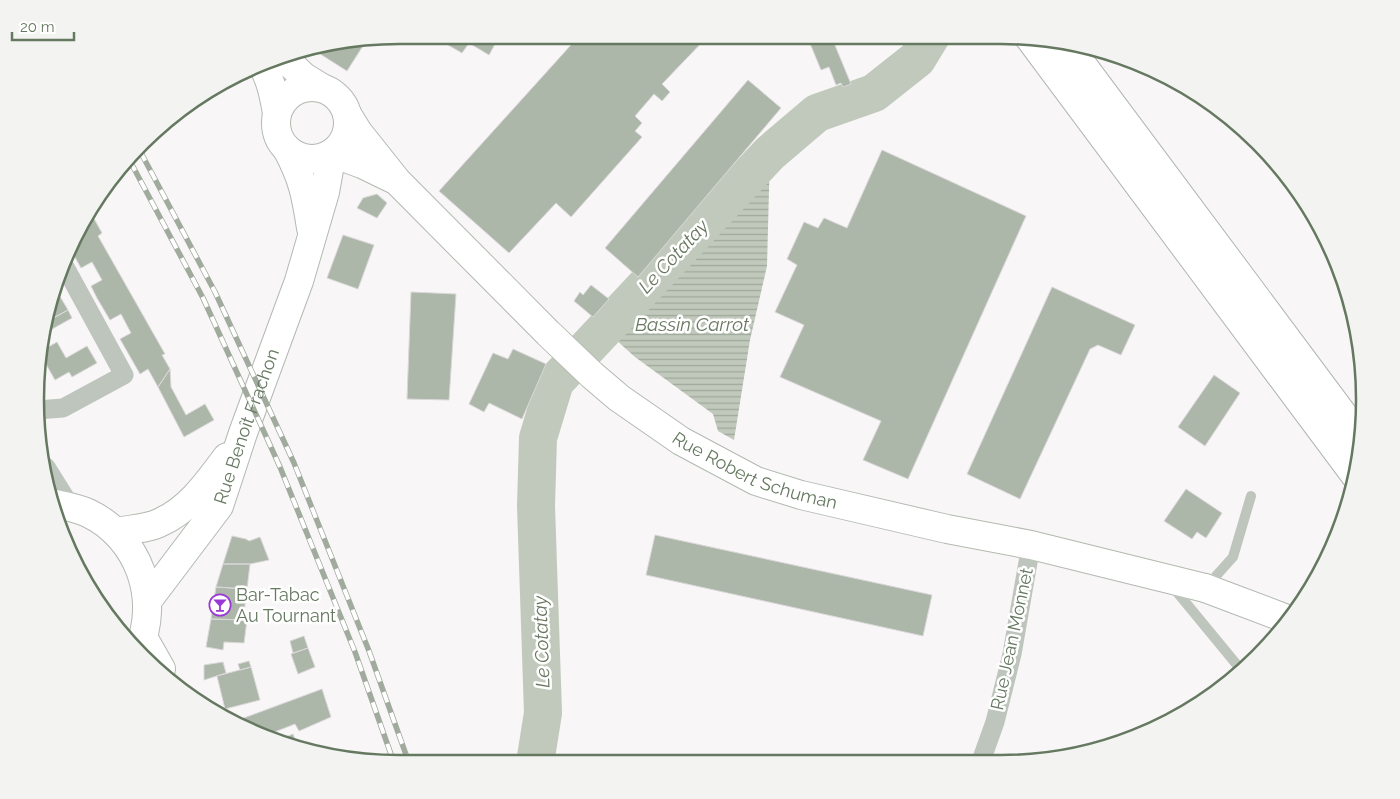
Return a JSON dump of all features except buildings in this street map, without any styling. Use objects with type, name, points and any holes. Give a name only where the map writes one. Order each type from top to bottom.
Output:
[{"type":"main road","points":[[1035,46],[1349,467]]},
{"type":"main road","points":[[1072,52],[1354,430]]},
{"type":"main road","points":[[265,70],[277,112],[277,132],[280,141],[293,154],[309,159],[317,159],[332,153],[340,146],[346,136],[348,126],[347,114],[338,98],[304,77],[288,62]]},
{"type":"main road","points":[[277,112],[285,98],[298,89],[322,88]]},
{"type":"main road","name":"Rue Robert Schuman","points":[[347,114],[358,132],[397,180],[562,346],[592,375],[647,420],[681,442],[756,481],[801,495],[937,527],[1031,545],[1205,588],[1281,618]]},
{"type":"main road","name":"Rue Benoît Frachon","points":[[287,149],[304,185],[312,234]]},
{"type":"main road","name":"Rue Robert Schuman","points":[[332,153],[397,180]]},
{"type":"main road","name":"Rue Benoît Frachon","points":[[148,600],[219,506],[243,433],[299,282],[325,192],[332,153]]},
{"type":"main road","points":[[116,532],[160,523],[178,513],[205,486],[243,433]]},
{"type":"main road","points":[[63,506],[87,513],[102,522],[116,532],[132,552],[143,575],[148,600],[148,619],[141,644]]},
{"type":"street","points":[[44,409],[63,408],[124,375],[68,272]]},
{"type":"street","points":[[55,488],[63,506]]},
{"type":"street","name":"Rue Jean Monnet","points":[[983,755],[1012,654],[1031,545]]},
{"type":"lane","points":[[1205,588],[1233,557],[1251,496]]},
{"type":"lane","points":[[1167,579],[1237,665]]},
{"type":"water","name":"Bassin Carrot","points":[[770,153],[767,266],[750,340],[734,440],[718,431],[713,414],[635,357],[605,330]]},
{"type":"waterway","name":"Le Cotatay","points":[[536,755],[543,713],[536,506],[538,438],[555,382],[770,153],[817,113],[874,93],[917,59],[926,44]]},
{"type":"railway","points":[[142,155],[215,292],[294,463],[369,651],[406,755]]},
{"type":"railway","points":[[132,165],[203,298],[280,467],[355,652],[391,755]]},
{"type":"place","name":"Bar-Tabac Au Tournant","points":[[220,605]]}]
